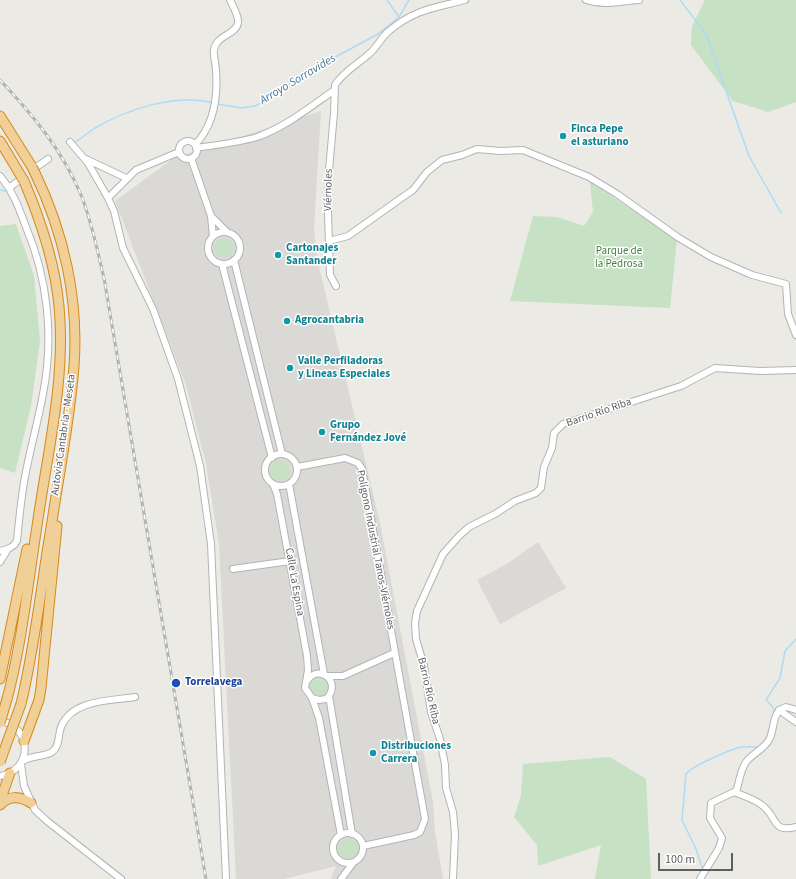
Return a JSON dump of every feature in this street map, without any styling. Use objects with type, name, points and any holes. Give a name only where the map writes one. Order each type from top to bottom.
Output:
[{"type":"highway","name":"Autovía Cantabria - Meseta","points":[[0,116],[35,169],[54,218],[66,263],[74,323],[74,366],[34,635],[21,704],[0,762]]},
{"type":"highway","name":"Autovía Cantabria - Meseta","points":[[0,141],[21,180],[46,240],[54,273],[59,306],[59,374],[50,440],[15,664],[0,722]]},
{"type":"highway","points":[[25,743],[29,724],[39,700],[41,688],[57,517],[74,388],[74,366]]},
{"type":"highway","points":[[0,679],[41,475],[50,440]]},
{"type":"highway","points":[[0,801],[9,775]]},
{"type":"highway","points":[[0,805],[13,797],[23,799],[30,803]]},
{"type":"street","points":[[230,0],[238,23],[236,28],[221,38],[215,45],[215,108],[210,124],[195,146],[195,154],[191,158],[184,158],[179,152],[180,146],[184,142],[190,142],[195,146],[238,142],[257,137],[287,122],[333,91],[337,80],[370,54],[389,31],[403,21],[426,9],[466,0]]},
{"type":"street","points":[[586,0],[604,4],[626,0],[639,0]]},
{"type":"street","name":"Viérnoles","points":[[333,91],[334,113],[329,176],[329,241],[330,275],[336,286]]},
{"type":"street","points":[[70,142],[84,158],[108,198],[114,211],[123,248],[153,308],[178,379],[200,466],[211,544],[226,879]]},
{"type":"street","points":[[329,241],[348,236],[413,190],[427,172],[442,160],[462,155],[477,149],[500,151],[523,150],[589,177],[679,238],[712,257],[752,275],[786,284],[788,314],[796,334]]},
{"type":"street","points":[[108,198],[126,178],[136,170],[179,152]]},
{"type":"street","points":[[84,158],[126,178]]},
{"type":"street","name":"Calle La Espina","points":[[191,158],[211,216],[213,236],[208,245],[210,255],[213,259],[222,264],[272,458],[267,464],[266,472],[277,494],[290,561],[307,656],[306,692],[312,698],[319,718],[341,835]]},
{"type":"street","points":[[35,169],[48,159]]},
{"type":"street","points":[[0,176],[10,187],[31,238],[40,266],[46,302],[49,336],[43,393],[24,479],[17,541],[14,546],[8,550],[0,562]]},
{"type":"street","points":[[10,187],[21,180]]},
{"type":"street","name":"Calle La Espina","points":[[211,216],[227,232],[236,237],[240,247],[234,260],[282,454]]},
{"type":"street","points":[[213,236],[217,233],[227,232]]},
{"type":"street","points":[[222,264],[234,260]]},
{"type":"street","name":"Barrio Río Riba","points":[[453,879],[455,834],[453,812],[446,788],[445,765],[440,738],[431,712],[424,666],[416,639],[415,623],[423,596],[443,554],[448,547],[469,527],[495,514],[515,501],[536,493],[541,488],[544,467],[552,448],[554,433],[563,424],[681,386],[715,368],[760,371],[796,370]]},
{"type":"street","points":[[272,458],[282,454],[292,458],[297,467],[296,477],[289,484],[281,486],[273,484]]},
{"type":"street","name":"Polígono Industrial Tanos-Viérnoles","points":[[297,467],[345,458],[358,463],[362,469],[425,818],[420,832],[414,835],[363,846]]},
{"type":"street","name":"Calle La Espina","points":[[289,484],[326,675],[332,682],[332,689]]},
{"type":"street","points":[[0,550],[8,550]]},
{"type":"street","points":[[233,569],[290,561]]},
{"type":"street","points":[[352,834],[329,696],[332,689],[343,676],[394,653]]},
{"type":"street","points":[[307,681],[316,673],[343,676]]},
{"type":"street","points":[[312,698],[319,700],[329,696]]},
{"type":"street","points":[[9,775],[22,762],[39,755],[47,754],[55,749],[63,723],[77,708],[86,705],[135,697]]},
{"type":"street","points":[[702,876],[719,848],[722,838],[710,818],[711,803],[734,792],[746,763],[763,747],[770,736],[779,710],[786,707],[796,710]]},
{"type":"street","points":[[779,710],[796,722]]},
{"type":"street","points":[[0,722],[16,727],[25,743],[39,755]]},
{"type":"street","points":[[25,743],[22,762],[24,786],[30,803],[47,821],[121,879]]},
{"type":"street","points":[[0,776],[9,775],[18,780],[24,786]]},
{"type":"street","points":[[734,792],[763,806],[779,828],[786,830],[796,827]]},
{"type":"street","points":[[341,878],[353,863],[360,858],[363,846],[360,838],[352,834],[341,835],[334,846],[335,856],[339,860],[353,863]]},
{"type":"street","points":[[339,860],[341,878]]},
{"type":"shaded area","points":[[321,111],[314,228],[317,258],[380,523],[433,802],[435,832],[443,879],[331,879],[336,866],[284,879],[236,879],[219,544],[206,464],[186,385],[115,201],[174,158]]},
{"type":"shaded area","points":[[538,542],[566,588],[500,624],[477,580],[505,565]]},
{"type":"green space","points":[[705,0],[796,0],[796,102],[768,112],[733,101],[691,45],[692,26]]},
{"type":"green space","name":"Parque de la Pedrosa","points":[[590,182],[677,239],[670,308],[510,301],[533,216],[557,217],[584,226],[593,212]]},
{"type":"green space","points":[[16,224],[34,276],[40,341],[31,406],[15,473],[0,468],[0,226]]},
{"type":"green space","points":[[224,238],[231,241],[234,248],[231,255],[224,258],[217,255],[214,248],[217,241]]},
{"type":"green space","points":[[280,461],[287,464],[290,471],[287,478],[280,481],[273,478],[270,471],[273,464]]},
{"type":"green space","points":[[319,677],[326,680],[329,687],[326,694],[319,697],[312,694],[309,687],[312,680]]},
{"type":"green space","points":[[610,757],[646,779],[651,879],[595,879],[601,845],[538,866],[537,845],[514,817],[521,796],[523,764]]},
{"type":"green space","points":[[348,839],[355,842],[358,849],[355,856],[348,859],[341,856],[338,849],[341,842]]},
{"type":"waterway","points":[[387,0],[399,17]]},
{"type":"waterway","name":"Arroyo Sorravides","points":[[217,104],[242,108],[255,106],[266,101],[302,75],[378,34],[399,17],[409,0]]},
{"type":"waterway","points":[[680,0],[706,34],[749,156],[781,213]]},
{"type":"waterway","name":"Arroyo Sorravides","points":[[74,143],[95,128],[137,109],[184,100],[199,100],[214,103]]},
{"type":"waterway","name":"Arroyo Sorravides","points":[[0,190],[6,191]]},
{"type":"waterway","points":[[772,718],[774,712],[773,708],[766,700],[780,678],[785,651],[796,639]]},
{"type":"waterway","points":[[703,870],[696,849],[682,820],[686,774],[695,767],[712,758],[730,751],[742,747],[761,746],[767,737],[771,722]]},
{"type":"railway","points":[[0,80],[24,106],[56,148],[74,179],[81,195],[94,236],[104,278],[206,879]]},
{"type":"place","name":"Finca Pepe el asturiano","points":[[563,136]]},
{"type":"place","name":"Cartonajes Santander","points":[[278,255]]},
{"type":"place","name":"Agrocantabria","points":[[287,321]]},
{"type":"place","name":"Valle Perfiladoras y Lineas Especiales","points":[[290,368]]},
{"type":"place","name":"Grupo Fernández Jové","points":[[322,432]]},
{"type":"place","name":"Torrelavega","points":[[176,683]]},
{"type":"place","name":"Distribuciones Carrera","points":[[373,753]]}]
